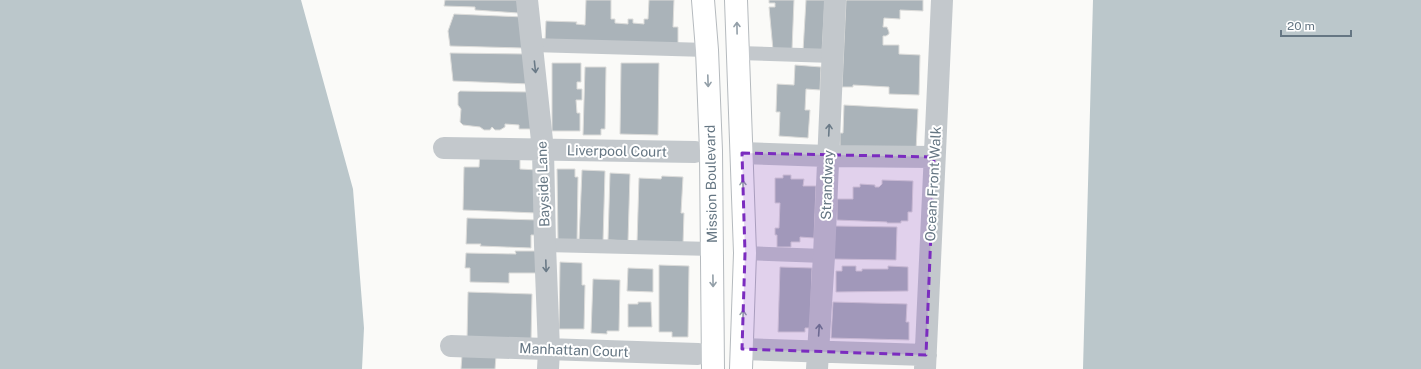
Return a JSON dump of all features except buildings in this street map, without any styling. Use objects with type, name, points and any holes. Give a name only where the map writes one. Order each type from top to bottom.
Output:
[{"type":"main road","name":"Mission Boulevard","points":[[703,0],[707,50],[711,151],[713,369]]},
{"type":"main road","points":[[736,0],[745,253],[742,359]]},
{"type":"street","name":"Bayside Lane","points":[[527,0],[543,150],[549,359]]},
{"type":"street","name":"Strandway","points":[[818,360],[835,0]]},
{"type":"street","name":"Ocean Front Walk","points":[[926,362],[942,0]]},
{"type":"street","name":"Liverpool Court","points":[[444,148],[695,152]]},
{"type":"street","points":[[742,153],[934,158]]},
{"type":"street","name":"Manhattan Court","points":[[451,346],[549,359],[698,354]]},
{"type":"street","points":[[742,359],[926,362]]},
{"type":"lane","points":[[532,45],[707,50]]},
{"type":"lane","points":[[738,53],[833,56]]},
{"type":"lane","points":[[545,245],[713,249]]},
{"type":"lane","points":[[745,253],[824,256]]},
{"type":"highlighted area","points":[[742,153],[934,157],[926,355],[742,349],[745,253]]},
{"type":"shaded area","points":[[0,0],[301,0],[353,189],[364,328],[362,369],[0,369]]},
{"type":"shaded area","points":[[1093,0],[1421,0],[1421,369],[1083,369]]}]
